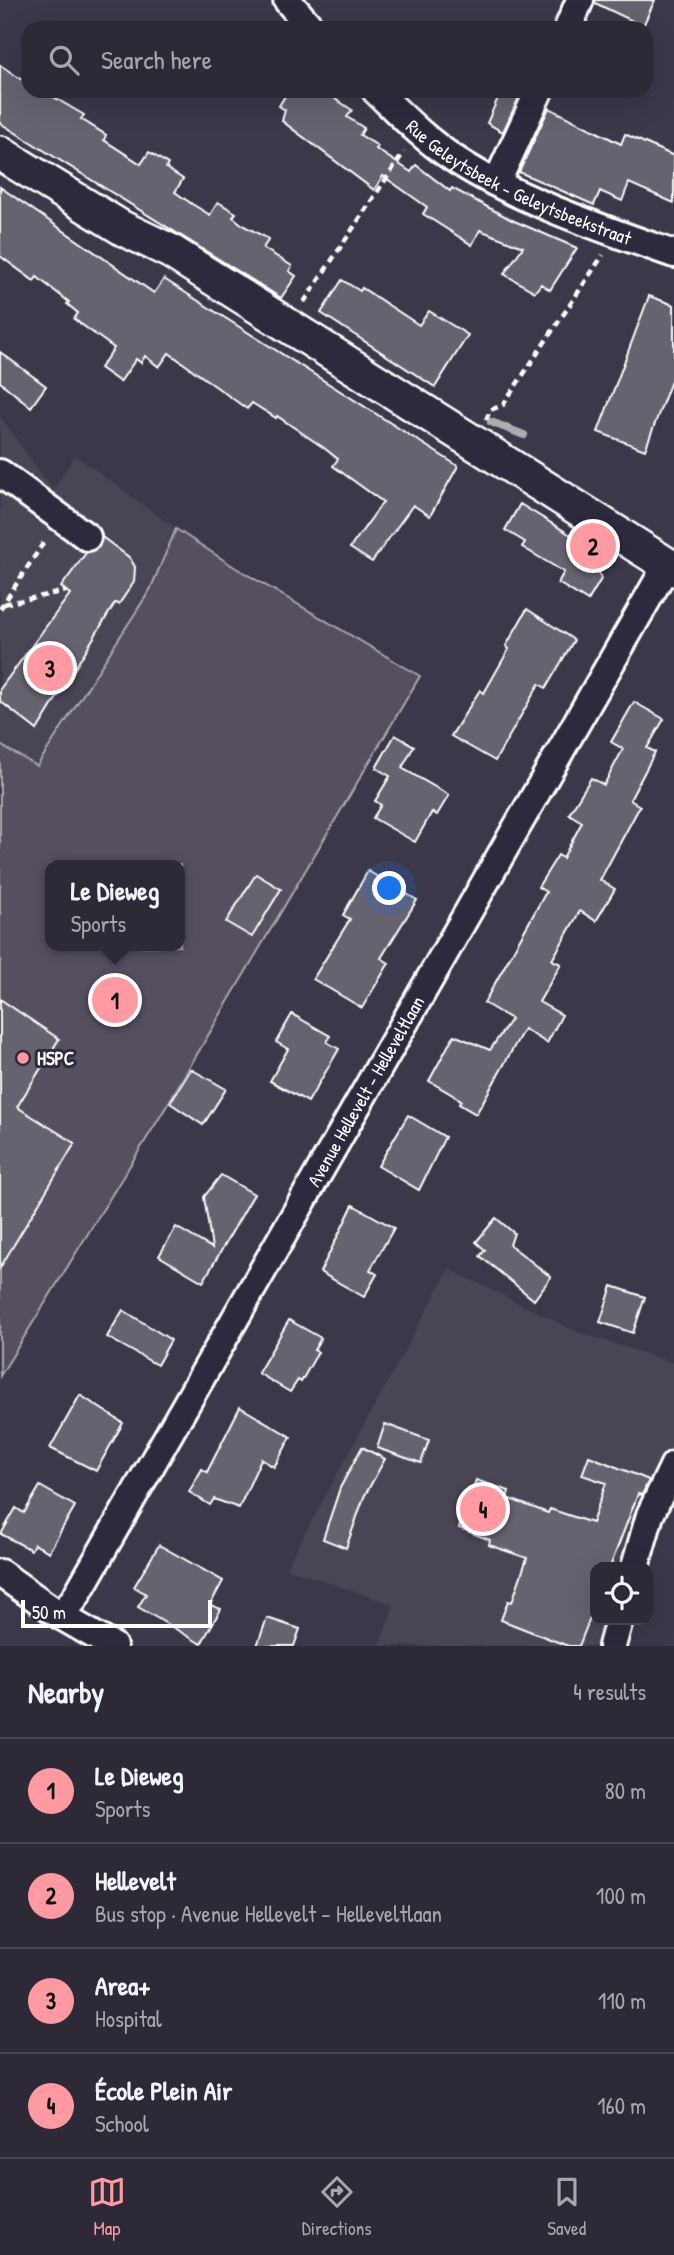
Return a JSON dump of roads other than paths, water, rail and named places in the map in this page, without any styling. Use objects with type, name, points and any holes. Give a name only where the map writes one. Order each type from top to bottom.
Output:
[{"type":"main road","points":[[2,158],[122,228],[170,251],[670,567]]},
{"type":"street","points":[[287,0],[305,21]]},
{"type":"street","points":[[571,21],[580,0]]},
{"type":"street","name":"Rue Geleytsbeek - Geleytsbeekstraat","points":[[383,98],[417,131],[454,159],[497,183],[617,234],[674,254]]},
{"type":"street","points":[[497,183],[536,98]]},
{"type":"street","points":[[0,473],[87,537]]},
{"type":"street","name":"Avenue Hellevelt - Helleveltlaan","points":[[61,1616],[670,567]]},
{"type":"street","points":[[636,1562],[650,1515],[674,1465]]},
{"type":"street","points":[[0,1573],[61,1616],[113,1646]]},
{"type":"street","points":[[612,1646],[618,1625]]},
{"type":"waterway","points":[[491,422],[524,435]]},
{"type":"place","name":"Hellevelt","points":[[593,546]]},
{"type":"place","name":"Area+","points":[[50,668]]},
{"type":"place","name":"Le Dieweg","points":[[115,1000]]},
{"type":"place","name":"HSPC","points":[[23,1058]]},
{"type":"place","name":"École Plein Air","points":[[483,1509]]}]
